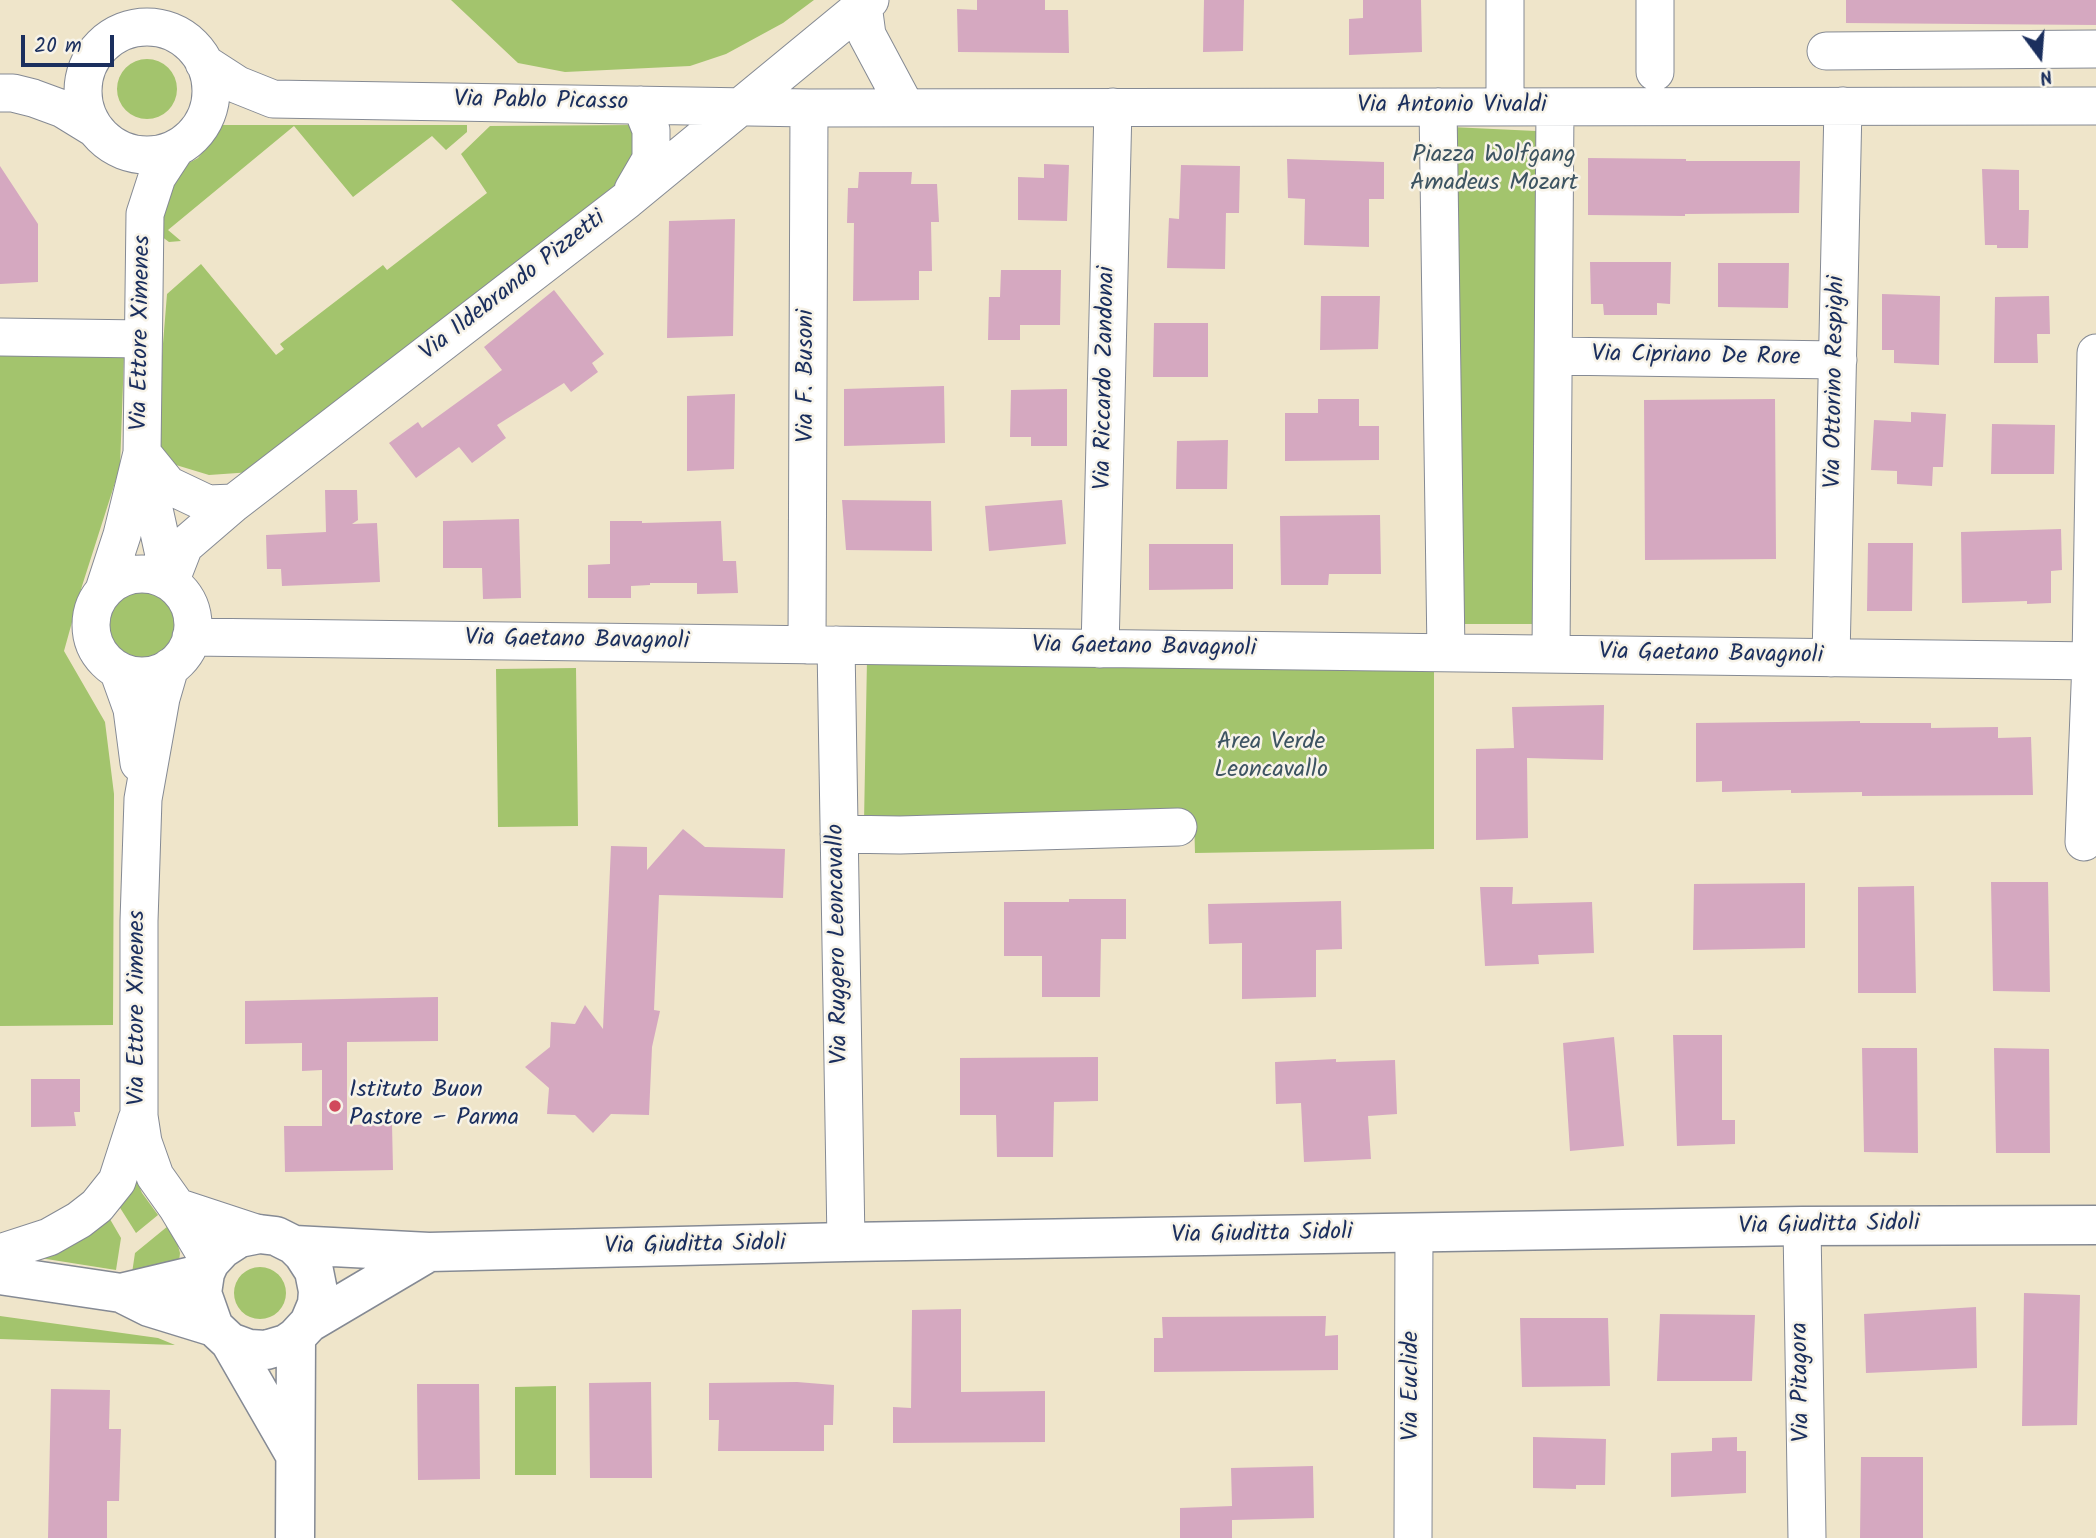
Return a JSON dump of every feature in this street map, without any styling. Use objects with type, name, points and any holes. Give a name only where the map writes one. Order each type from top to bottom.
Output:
[{"type":"street","points":[[1505,0],[1505,107]]},
{"type":"street","points":[[1655,0],[1656,72]]},
{"type":"street","points":[[866,3],[867,35],[906,108]]},
{"type":"street","name":"Via Ildebrando Pizzetti","points":[[170,582],[184,546],[234,503],[627,200],[866,3]]},
{"type":"street","name":"Via Pablo Picasso","points":[[6,93],[75,70],[108,40],[125,31],[144,14],[162,29],[179,36],[194,48],[204,63],[238,85],[273,99]]},
{"type":"street","points":[[1826,51],[2096,49]]},
{"type":"street","points":[[95,54],[86,72],[82,91],[85,111],[105,138]]},
{"type":"street","points":[[187,139],[207,114],[209,79],[204,63]]},
{"type":"street","name":"Via Pablo Picasso","points":[[6,93],[63,109],[131,154],[146,155],[187,139],[218,116],[273,99],[809,108]]},
{"type":"street","points":[[627,200],[651,159],[651,130],[641,105]]},
{"type":"street","name":"Via Ottorino Respighi","points":[[1831,657],[1843,106]]},
{"type":"street","name":"Via Antonio Vivaldi","points":[[809,108],[2096,106]]},
{"type":"street","name":"Via Riccardo Zandonai","points":[[1100,649],[1113,107]]},
{"type":"street","points":[[1438,107],[1446,653]]},
{"type":"street","points":[[1551,654],[1556,107]]},
{"type":"street","name":"Via F. Busoni","points":[[809,108],[822,645]]},
{"type":"street","name":"Via Ettore Ximenes","points":[[105,138],[134,181],[145,214]]},
{"type":"street","name":"Via Ettore Ximenes","points":[[187,139],[157,177],[145,214],[142,453],[170,582],[180,590],[191,613],[191,638],[187,649],[170,667],[161,698],[143,799],[139,921],[139,1108],[143,1142],[151,1168],[159,1184],[177,1207],[208,1268]]},
{"type":"street","points":[[0,337],[143,339]]},
{"type":"street","points":[[2084,842],[2093,661],[2096,353]]},
{"type":"street","name":"Via Cipriano De Rore","points":[[1554,356],[1838,360]]},
{"type":"street","points":[[142,453],[168,485],[208,504],[234,503]]},
{"type":"street","name":"Via Ettore Ximenes","points":[[142,453],[122,535],[104,590],[95,603],[91,634],[96,649],[106,662],[118,670],[132,709],[143,799]]},
{"type":"street","points":[[104,590],[129,575],[157,576],[170,582]]},
{"type":"street","name":"Via Gaetano Bavagnoli","points":[[191,638],[2093,661]]},
{"type":"street","name":"Via Ruggero Leoncavallo","points":[[822,645],[839,834],[846,1242]]},
{"type":"street","points":[[118,670],[145,676],[158,674],[170,667]]},
{"type":"street","points":[[839,834],[913,835],[1178,827]]},
{"type":"street","points":[[0,1253],[49,1237],[79,1220],[104,1199],[121,1172],[139,1108]]},
{"type":"street","points":[[177,1207],[276,1240],[303,1254],[314,1271],[317,1304],[303,1330],[295,1538]]},
{"type":"street","name":"Via Giuditta Sidoli","points":[[121,1293],[208,1268],[222,1249],[239,1238],[429,1252],[846,1242],[1802,1226],[2096,1225]]},
{"type":"street","name":"Via Pitagora","points":[[1802,1226],[1807,1538]]},
{"type":"street","name":"Via Euclide","points":[[1413,1538],[1414,1233]]},
{"type":"street","name":"Via Giuditta Sidoli","points":[[0,1275],[121,1293],[149,1307],[222,1334],[249,1349],[266,1350],[286,1344],[303,1330],[429,1252]]},
{"type":"street","points":[[208,1268],[202,1293],[222,1334],[296,1458]]},
{"type":"green space","points":[[451,0],[814,0],[783,23],[726,54],[690,66],[565,72],[518,63]]},
{"type":"green space","points":[[147,59],[164,64],[172,72],[177,89],[172,106],[164,114],[147,119],[130,114],[122,106],[117,89],[122,72],[130,64]]},
{"type":"green space","points":[[219,125],[467,125],[467,132],[446,150],[432,136],[353,197],[294,126],[168,230],[181,241],[169,242],[161,236],[165,185],[176,170],[198,158],[211,142]]},
{"type":"green space","points":[[633,125],[635,137],[632,158],[624,178],[252,472],[209,475],[176,465],[155,443],[167,294],[201,264],[276,355],[284,349],[280,344],[383,265],[387,270],[487,193],[461,154],[490,126]]},
{"type":"green space","name":"Piazza Wolfgang Amadeus Mozart","points":[[1451,127],[1536,131],[1534,624],[1456,624]]},
{"type":"green space","points":[[0,354],[124,356],[120,467],[64,651],[105,722],[114,794],[113,1025],[0,1026]]},
{"type":"green space","points":[[143,587],[164,593],[174,603],[180,624],[174,645],[164,655],[143,661],[122,655],[112,645],[106,624],[112,603],[122,593]]},
{"type":"green space","name":"Area Verde Leoncavallo","points":[[867,659],[1434,663],[1434,849],[1195,853],[1194,816],[864,822]]},
{"type":"green space","points":[[576,668],[578,826],[498,827],[496,669]]},
{"type":"green space","points":[[134,1174],[142,1193],[158,1215],[136,1233],[117,1203]]},
{"type":"green space","points":[[107,1214],[121,1238],[116,1270],[40,1258]]},
{"type":"green space","points":[[168,1226],[177,1242],[179,1262],[132,1273],[135,1253]]},
{"type":"green space","points":[[260,1267],[279,1274],[286,1293],[279,1312],[260,1319],[241,1312],[234,1293],[241,1274]]},
{"type":"green space","points":[[0,1316],[158,1338],[175,1345],[0,1339]]},
{"type":"green space","points":[[556,1386],[556,1475],[515,1475],[515,1387]]},
{"type":"building","points":[[977,0],[1045,0],[1045,10],[1068,10],[1069,53],[958,52],[957,9],[977,10]]},
{"type":"building","points":[[1204,0],[1244,0],[1243,51],[1203,52]]},
{"type":"building","points":[[1363,0],[1421,0],[1422,52],[1349,55],[1349,19],[1363,18]]},
{"type":"building","points":[[1846,0],[2096,0],[2096,25],[1846,23]]},
{"type":"building","points":[[1588,158],[1800,161],[1799,213],[1588,215]]},
{"type":"building","points":[[1287,159],[1384,162],[1384,199],[1369,199],[1369,247],[1304,245],[1305,199],[1288,198]]},
{"type":"building","points":[[1044,164],[1069,165],[1067,221],[1018,220],[1018,177],[1044,178]]},
{"type":"building","points":[[1181,165],[1240,166],[1239,213],[1226,213],[1225,269],[1167,268],[1169,218],[1179,219]]},
{"type":"building","points":[[0,166],[38,224],[38,282],[0,284]]},
{"type":"building","points":[[1982,169],[2019,170],[2019,210],[2029,210],[2028,248],[1997,248],[1997,245],[1985,245]]},
{"type":"building","points":[[859,172],[912,172],[911,184],[937,184],[939,222],[931,222],[932,271],[919,271],[919,300],[853,301],[854,223],[847,223],[848,188],[858,188]]},
{"type":"building","points":[[735,219],[733,336],[667,338],[669,221]]},
{"type":"building","points":[[1590,262],[1671,262],[1670,304],[1657,303],[1657,315],[1604,315],[1603,304],[1591,304]]},
{"type":"building","points":[[1718,263],[1789,263],[1788,308],[1718,307]]},
{"type":"building","points":[[1001,270],[1061,270],[1060,325],[1020,325],[1020,340],[988,340],[989,297],[1000,297]]},
{"type":"building","points":[[554,290],[604,354],[592,363],[598,372],[571,392],[564,383],[497,425],[506,438],[472,463],[459,447],[416,478],[389,443],[418,422],[422,428],[502,370],[484,347]]},
{"type":"building","points":[[1882,294],[1940,296],[1939,365],[1894,363],[1894,350],[1882,350]]},
{"type":"building","points":[[1321,296],[1380,296],[1378,349],[1320,350]]},
{"type":"building","points":[[2049,296],[2050,334],[2037,334],[2038,363],[1994,363],[1995,297]]},
{"type":"building","points":[[1154,323],[1208,323],[1208,377],[1153,377]]},
{"type":"building","points":[[944,386],[945,443],[844,446],[844,389]]},
{"type":"building","points":[[1067,389],[1067,446],[1031,446],[1031,437],[1010,437],[1011,390]]},
{"type":"building","points":[[735,394],[734,469],[687,471],[687,396]]},
{"type":"building","points":[[1318,399],[1359,399],[1359,426],[1379,426],[1379,460],[1285,461],[1285,413],[1318,413]]},
{"type":"building","points":[[1775,399],[1776,559],[1645,560],[1644,400]]},
{"type":"building","points":[[1911,412],[1946,414],[1943,467],[1933,467],[1932,486],[1897,484],[1897,471],[1871,470],[1874,420],[1911,422]]},
{"type":"building","points":[[1992,424],[2055,425],[2054,474],[1991,474]]},
{"type":"building","points":[[1228,440],[1227,489],[1176,489],[1177,441]]},
{"type":"building","points":[[325,490],[357,490],[358,520],[352,524],[377,523],[380,582],[282,586],[281,569],[267,569],[266,535],[326,532]]},
{"type":"building","points":[[842,500],[931,501],[932,551],[846,550]]},
{"type":"building","points":[[1062,500],[1066,544],[989,551],[985,506]]},
{"type":"building","points":[[1380,515],[1381,574],[1329,574],[1328,585],[1281,585],[1280,516]]},
{"type":"building","points":[[519,519],[521,598],[483,599],[482,568],[443,568],[443,521]]},
{"type":"building","points":[[610,521],[721,521],[723,561],[736,561],[738,593],[697,594],[697,583],[650,583],[631,586],[631,598],[588,598],[588,565],[610,564]]},
{"type":"building","points":[[2061,529],[2062,570],[2051,571],[2051,603],[1962,603],[1961,532]]},
{"type":"building","points":[[1868,543],[1913,543],[1912,611],[1867,611]]},
{"type":"building","points":[[1149,544],[1233,544],[1233,589],[1149,590]]},
{"type":"building","points":[[1604,705],[1603,760],[1527,758],[1528,838],[1476,840],[1476,749],[1514,748],[1512,707]]},
{"type":"building","points":[[1696,723],[1931,723],[1931,728],[1998,727],[1998,738],[2031,737],[2033,795],[1862,796],[1862,792],[1791,793],[1791,790],[1722,792],[1722,781],[1696,782]]},
{"type":"building","points":[[683,829],[705,847],[785,849],[783,898],[659,895],[654,1010],[660,1011],[652,1047],[649,1115],[611,1114],[593,1133],[575,1115],[547,1114],[549,1088],[525,1067],[550,1047],[551,1022],[575,1024],[585,1005],[603,1029],[611,846],[647,847],[647,870]]},
{"type":"building","points":[[1991,882],[2048,882],[2050,992],[1993,991]]},
{"type":"building","points":[[1805,883],[1805,948],[1693,950],[1694,884]]},
{"type":"building","points":[[1914,886],[1916,993],[1858,993],[1858,887]]},
{"type":"building","points":[[1480,887],[1513,887],[1512,904],[1592,902],[1594,953],[1538,955],[1539,964],[1485,966]]},
{"type":"building","points":[[1069,899],[1126,899],[1126,939],[1101,939],[1100,997],[1042,997],[1042,956],[1004,956],[1004,902],[1069,902]]},
{"type":"building","points":[[1341,901],[1342,949],[1316,950],[1316,997],[1242,999],[1242,943],[1209,944],[1208,904]]},
{"type":"building","points":[[438,997],[438,1041],[347,1042],[347,1125],[392,1124],[393,1170],[285,1172],[284,1126],[322,1126],[322,1070],[302,1071],[302,1043],[245,1044],[245,1001]]},
{"type":"building","points":[[1673,1035],[1722,1035],[1722,1120],[1735,1120],[1735,1144],[1677,1146]]},
{"type":"building","points":[[1614,1037],[1624,1146],[1570,1151],[1563,1043]]},
{"type":"building","points":[[1862,1048],[1917,1048],[1918,1153],[1864,1152]]},
{"type":"building","points":[[1994,1048],[2049,1049],[2050,1153],[1996,1153]]},
{"type":"building","points":[[1098,1057],[1098,1101],[1054,1102],[1053,1157],[997,1157],[996,1115],[960,1115],[960,1058]]},
{"type":"building","points":[[1336,1059],[1336,1062],[1395,1060],[1397,1114],[1368,1116],[1371,1159],[1304,1162],[1301,1103],[1276,1104],[1275,1062]]},
{"type":"building","points":[[31,1079],[80,1079],[80,1112],[74,1112],[76,1126],[31,1127]]},
{"type":"building","points":[[2024,1293],[2080,1295],[2077,1425],[2022,1426]]},
{"type":"building","points":[[1976,1307],[1977,1368],[1866,1373],[1864,1314]]},
{"type":"building","points":[[961,1309],[961,1392],[1045,1391],[1045,1442],[893,1443],[893,1407],[911,1408],[912,1310]]},
{"type":"building","points":[[1660,1314],[1755,1315],[1752,1381],[1657,1381]]},
{"type":"building","points":[[1326,1316],[1325,1336],[1338,1335],[1338,1370],[1154,1372],[1154,1338],[1163,1338],[1162,1317]]},
{"type":"building","points":[[1520,1318],[1608,1318],[1610,1386],[1522,1387]]},
{"type":"building","points":[[651,1382],[652,1478],[590,1478],[589,1383]]},
{"type":"building","points":[[797,1382],[834,1385],[833,1425],[824,1425],[824,1451],[718,1451],[719,1420],[709,1420],[709,1383]]},
{"type":"building","points":[[417,1384],[479,1384],[480,1479],[418,1480]]},
{"type":"building","points":[[51,1389],[110,1390],[109,1429],[121,1429],[119,1501],[107,1501],[107,1538],[48,1538]]},
{"type":"building","points":[[1533,1437],[1606,1439],[1605,1485],[1576,1485],[1576,1489],[1533,1488]]},
{"type":"building","points":[[1737,1437],[1737,1451],[1746,1451],[1746,1493],[1671,1497],[1671,1453],[1712,1451],[1712,1438]]},
{"type":"building","points":[[1861,1457],[1923,1457],[1923,1538],[1860,1538]]},
{"type":"building","points":[[1313,1466],[1314,1518],[1232,1520],[1232,1538],[1180,1538],[1180,1508],[1232,1506],[1231,1468]]},
{"type":"place","name":"Istituto Buon Pastore – Parma","points":[[335,1106]]}]
